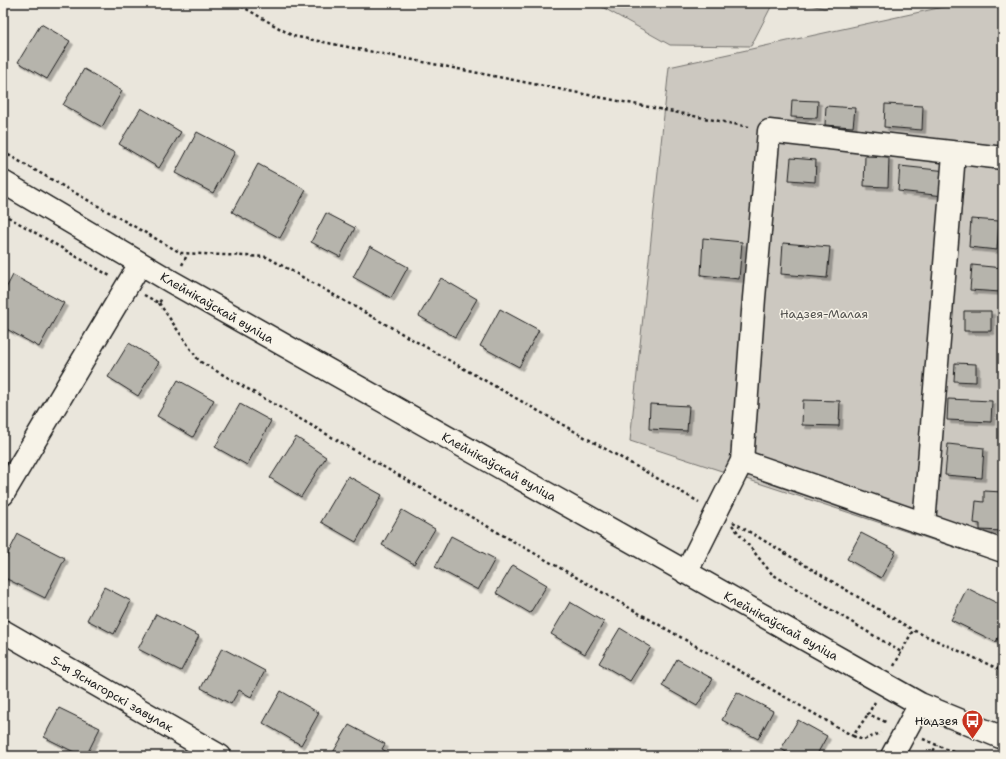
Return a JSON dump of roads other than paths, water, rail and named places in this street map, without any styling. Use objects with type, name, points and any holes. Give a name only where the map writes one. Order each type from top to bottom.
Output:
[{"type":"street","points":[[686,573],[742,460],[754,298],[769,131],[954,154],[1003,158]]},
{"type":"street","points":[[924,524],[954,154]]},
{"type":"street","name":"Клейнікаўскай вуліца","points":[[3,182],[140,264],[920,704],[1003,738]]},
{"type":"street","points":[[3,494],[140,264]]},
{"type":"street","points":[[742,460],[1003,551]]},
{"type":"street","name":"5-ы Яснагорскі завулак","points":[[3,631],[220,756]]},
{"type":"street","points":[[892,756],[920,704]]},
{"type":"place","name":"Надзея","points":[[973,740]]},
{"type":"park label","name":"Надзея-Малая","points":[[824,314]]}]
